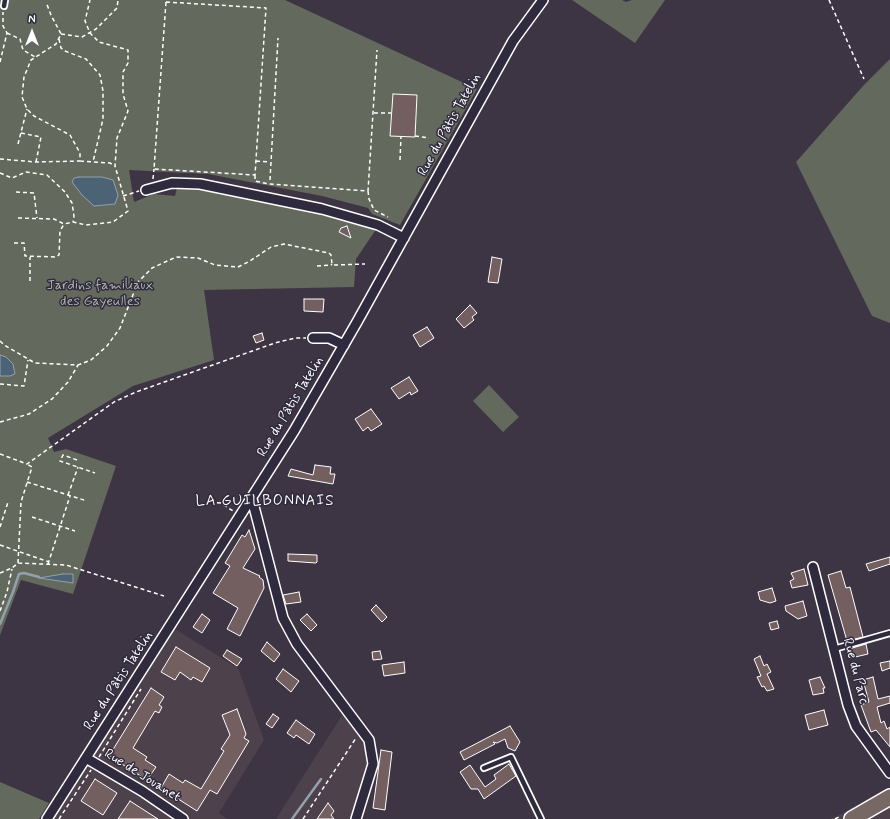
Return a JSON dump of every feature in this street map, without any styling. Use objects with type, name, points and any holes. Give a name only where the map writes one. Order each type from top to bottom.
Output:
[{"type":"main road","points":[[852,819],[890,797]]},
{"type":"street","name":"Rue du Pâtis Tatelin","points":[[47,819],[252,499],[344,345],[514,41],[543,0]]},
{"type":"street","points":[[146,190],[172,183],[200,184],[322,209],[378,225],[404,238]]},
{"type":"street","points":[[314,338],[329,338],[344,345]]},
{"type":"street","points":[[252,499],[283,618],[297,644],[369,740],[373,764],[356,819]]},
{"type":"street","name":"Rue du Parc","points":[[813,567],[848,705],[856,726],[890,773]]},
{"type":"street","name":"Rue de Jouanet","points":[[86,758],[142,791],[183,819]]},
{"type":"lane","points":[[4,6],[5,0]]},
{"type":"lane","points":[[834,648],[890,633]]},
{"type":"lane","points":[[484,768],[511,757],[541,819]]},
{"type":"path","points":[[18,218],[54,218],[64,224],[72,222],[86,226],[113,222],[128,211],[115,166],[117,138],[128,111],[123,94],[123,72],[128,63],[128,50],[99,42],[90,33],[85,21],[90,0]]},
{"type":"path","points":[[61,34],[78,37],[90,33],[96,29],[116,8],[118,0]]},
{"type":"path","points":[[829,0],[864,79]]},
{"type":"path","points":[[46,2],[61,34],[56,44],[31,60],[22,86],[22,97],[27,109],[34,116],[70,135],[80,152],[80,162]]},
{"type":"path","points":[[255,176],[154,169],[166,2],[266,8],[255,181],[269,184],[368,191]]},
{"type":"path","points":[[4,6],[3,26],[7,33],[20,39],[23,50],[35,57]]},
{"type":"path","points":[[0,62],[7,33]]},
{"type":"path","points":[[270,180],[278,38]]},
{"type":"path","points":[[59,39],[61,48],[86,59],[100,75],[103,91],[103,119],[94,162]]},
{"type":"path","points":[[377,50],[368,191],[369,199],[374,210],[388,216]]},
{"type":"path","points":[[18,144],[27,109]]},
{"type":"path","points":[[374,112],[391,113]]},
{"type":"path","points":[[21,133],[41,137],[36,162]]},
{"type":"path","points":[[400,160],[401,136]]},
{"type":"path","points":[[415,136],[429,138]]},
{"type":"path","points":[[0,159],[36,162],[94,162],[110,163],[115,166]]},
{"type":"path","points":[[256,161],[271,162]]},
{"type":"path","points":[[0,173],[12,178],[26,172],[47,175],[65,192],[72,203],[74,216],[72,222]]},
{"type":"path","points":[[123,196],[146,190]]},
{"type":"path","points":[[16,192],[34,192],[37,218]]},
{"type":"path","points":[[14,242],[24,243],[25,256],[58,256],[60,231],[64,224]]},
{"type":"path","points":[[0,340],[28,360],[35,362],[78,365],[91,360],[107,346],[120,328],[138,282],[152,268],[168,260],[189,257],[198,258],[215,266],[238,267],[271,247],[284,244],[329,253],[331,255],[332,264]]},
{"type":"path","points":[[30,256],[30,281]]},
{"type":"path","points":[[316,266],[332,264],[365,264]]},
{"type":"path","points":[[27,464],[114,402],[136,392],[275,344],[295,338],[314,338]]},
{"type":"path","points":[[0,384],[24,386],[28,360]]},
{"type":"path","points":[[0,422],[29,414],[52,399],[68,382],[78,365]]},
{"type":"path","points":[[0,454],[32,467],[22,502],[18,563]]},
{"type":"path","points":[[77,460],[63,455],[60,461],[95,473]]},
{"type":"path","points":[[48,563],[78,467]]},
{"type":"path","points":[[27,482],[87,501]]},
{"type":"path","points":[[0,527],[8,502]]},
{"type":"path","points":[[210,502],[226,505],[240,517]]},
{"type":"path","points":[[32,517],[75,531]]},
{"type":"path","points":[[0,545],[48,563]]},
{"type":"path","points":[[0,573],[12,568],[18,563],[48,563],[78,568],[164,596]]},
{"type":"path","points":[[0,611],[7,592],[12,568]]},
{"type":"path","points":[[59,819],[141,689]]},
{"type":"path","points":[[303,819],[362,730]]},
{"type":"shaded area","points":[[165,623],[238,668],[264,740],[219,813],[227,819],[47,819],[86,758],[81,755]]},
{"type":"shaded area","points":[[346,709],[369,740],[373,764],[356,819],[276,819]]},
{"type":"shaded area","points":[[890,788],[890,819],[830,819],[841,814]]},
{"type":"green space","name":"Jardins familiaux des Gayeulles","points":[[0,0],[285,0],[477,89],[400,225],[372,214],[368,208],[322,196],[208,174],[129,170],[134,202],[154,194],[175,196],[177,188],[205,188],[317,210],[377,228],[356,259],[354,287],[204,290],[214,360],[133,386],[48,438],[54,452],[66,449],[116,466],[73,594],[21,580],[0,635]]},
{"type":"green space","points":[[572,0],[622,0],[626,2],[632,0],[665,0],[635,43]]},
{"type":"green space","points":[[890,59],[890,323],[872,316],[796,162],[863,86]]},
{"type":"green space","points":[[489,385],[519,417],[503,432],[473,401]]},
{"type":"green space","points":[[0,782],[49,803],[39,819],[0,819]]},
{"type":"water","points":[[102,177],[113,180],[118,195],[115,204],[94,206],[82,195],[72,182],[74,178]]},
{"type":"water","points":[[0,355],[6,357],[13,364],[15,374],[10,376],[0,376]]},
{"type":"water","points":[[73,574],[73,583],[39,578]]},
{"type":"building","points":[[393,94],[417,95],[415,137],[390,136]]},
{"type":"building","points":[[347,226],[351,238],[339,232],[341,228]]},
{"type":"building","points":[[492,257],[502,259],[498,283],[488,282]]},
{"type":"building","points":[[304,299],[324,299],[323,312],[304,311]]},
{"type":"building","points":[[470,305],[477,313],[472,317],[474,320],[464,328],[456,319]]},
{"type":"building","points":[[427,327],[434,338],[420,347],[413,335]]},
{"type":"building","points":[[262,333],[264,340],[256,343],[253,336]]},
{"type":"building","points":[[409,377],[418,391],[411,395],[410,392],[399,399],[391,388]]},
{"type":"building","points":[[371,409],[382,424],[371,431],[368,427],[363,431],[355,419]]},
{"type":"building","points":[[315,465],[331,467],[330,474],[335,474],[333,484],[288,476],[291,469],[313,475]]},
{"type":"building","points":[[249,530],[255,549],[243,568],[260,576],[259,577],[263,580],[264,588],[240,636],[227,629],[238,608],[213,593],[230,566],[225,563],[242,535],[245,537]]},
{"type":"building","points":[[288,554],[317,555],[317,562],[288,561]]},
{"type":"building","points":[[890,557],[890,564],[869,571],[866,564]]},
{"type":"building","points":[[804,569],[808,585],[792,588],[790,581],[794,579],[791,573]]},
{"type":"building","points":[[841,571],[846,588],[850,587],[863,637],[847,641],[828,575]]},
{"type":"building","points":[[772,588],[776,601],[770,603],[760,600],[758,592]]},
{"type":"building","points":[[299,592],[301,602],[286,604],[283,595]]},
{"type":"building","points":[[803,601],[807,616],[798,619],[786,611],[785,606]]},
{"type":"building","points":[[376,605],[387,617],[382,622],[371,610]]},
{"type":"building","points":[[202,614],[210,620],[202,633],[193,627]]},
{"type":"building","points":[[307,614],[317,625],[311,631],[300,620]]},
{"type":"building","points":[[777,621],[779,628],[771,630],[769,623]]},
{"type":"building","points":[[267,642],[280,654],[274,662],[261,651]]},
{"type":"building","points":[[866,644],[868,654],[851,658],[849,649]]},
{"type":"building","points":[[176,647],[210,668],[202,682],[193,677],[191,680],[180,672],[175,680],[161,672]]},
{"type":"building","points":[[227,650],[242,659],[237,666],[223,656]]},
{"type":"building","points":[[380,651],[382,659],[373,660],[372,652]]},
{"type":"building","points":[[760,656],[764,666],[767,664],[771,672],[767,674],[774,689],[767,691],[764,686],[762,687],[757,677],[761,676],[754,659]]},
{"type":"building","points":[[890,661],[890,668],[882,671],[880,663]]},
{"type":"building","points":[[404,662],[405,673],[384,676],[382,665]]},
{"type":"building","points":[[283,669],[299,681],[291,692],[276,679]]},
{"type":"building","points":[[820,677],[825,688],[823,688],[824,693],[813,695],[809,680]]},
{"type":"building","points":[[873,677],[878,699],[890,696],[890,703],[877,707],[881,723],[884,721],[887,729],[890,727],[890,747],[876,730],[871,732],[861,705],[869,702],[863,680]]},
{"type":"building","points":[[151,688],[164,697],[159,705],[162,707],[159,713],[155,711],[133,748],[147,757],[145,760],[156,767],[147,780],[109,756]]},
{"type":"building","points":[[237,709],[246,734],[244,738],[249,741],[217,794],[210,790],[197,811],[161,788],[169,774],[183,783],[185,780],[201,789],[224,751],[221,749],[230,735],[222,715]]},
{"type":"building","points":[[824,710],[828,725],[809,730],[805,715]]},
{"type":"building","points":[[273,714],[279,718],[272,728],[266,724]]},
{"type":"building","points":[[296,720],[315,734],[309,744],[296,735],[294,738],[287,733]]},
{"type":"building","points":[[510,726],[520,742],[515,751],[508,748],[505,739],[497,743],[493,742],[495,744],[464,760],[460,752]]},
{"type":"building","points":[[381,750],[392,752],[385,810],[373,808]]},
{"type":"building","points":[[509,764],[516,776],[484,799],[478,789],[471,789],[460,772],[470,765],[485,787],[496,779],[494,775]]},
{"type":"building","points":[[95,779],[117,793],[103,815],[81,801]]},
{"type":"building","points":[[130,801],[158,819],[118,819]]},
{"type":"building","points":[[328,803],[334,811],[331,815],[334,819],[317,819]]},
{"type":"waterway","points":[[0,624],[19,574],[24,573],[39,577]]},
{"type":"waterway","points":[[292,819],[321,779]]},
{"type":"district","name":"LA GUILBONNAIS","points":[[265,502]]}]
